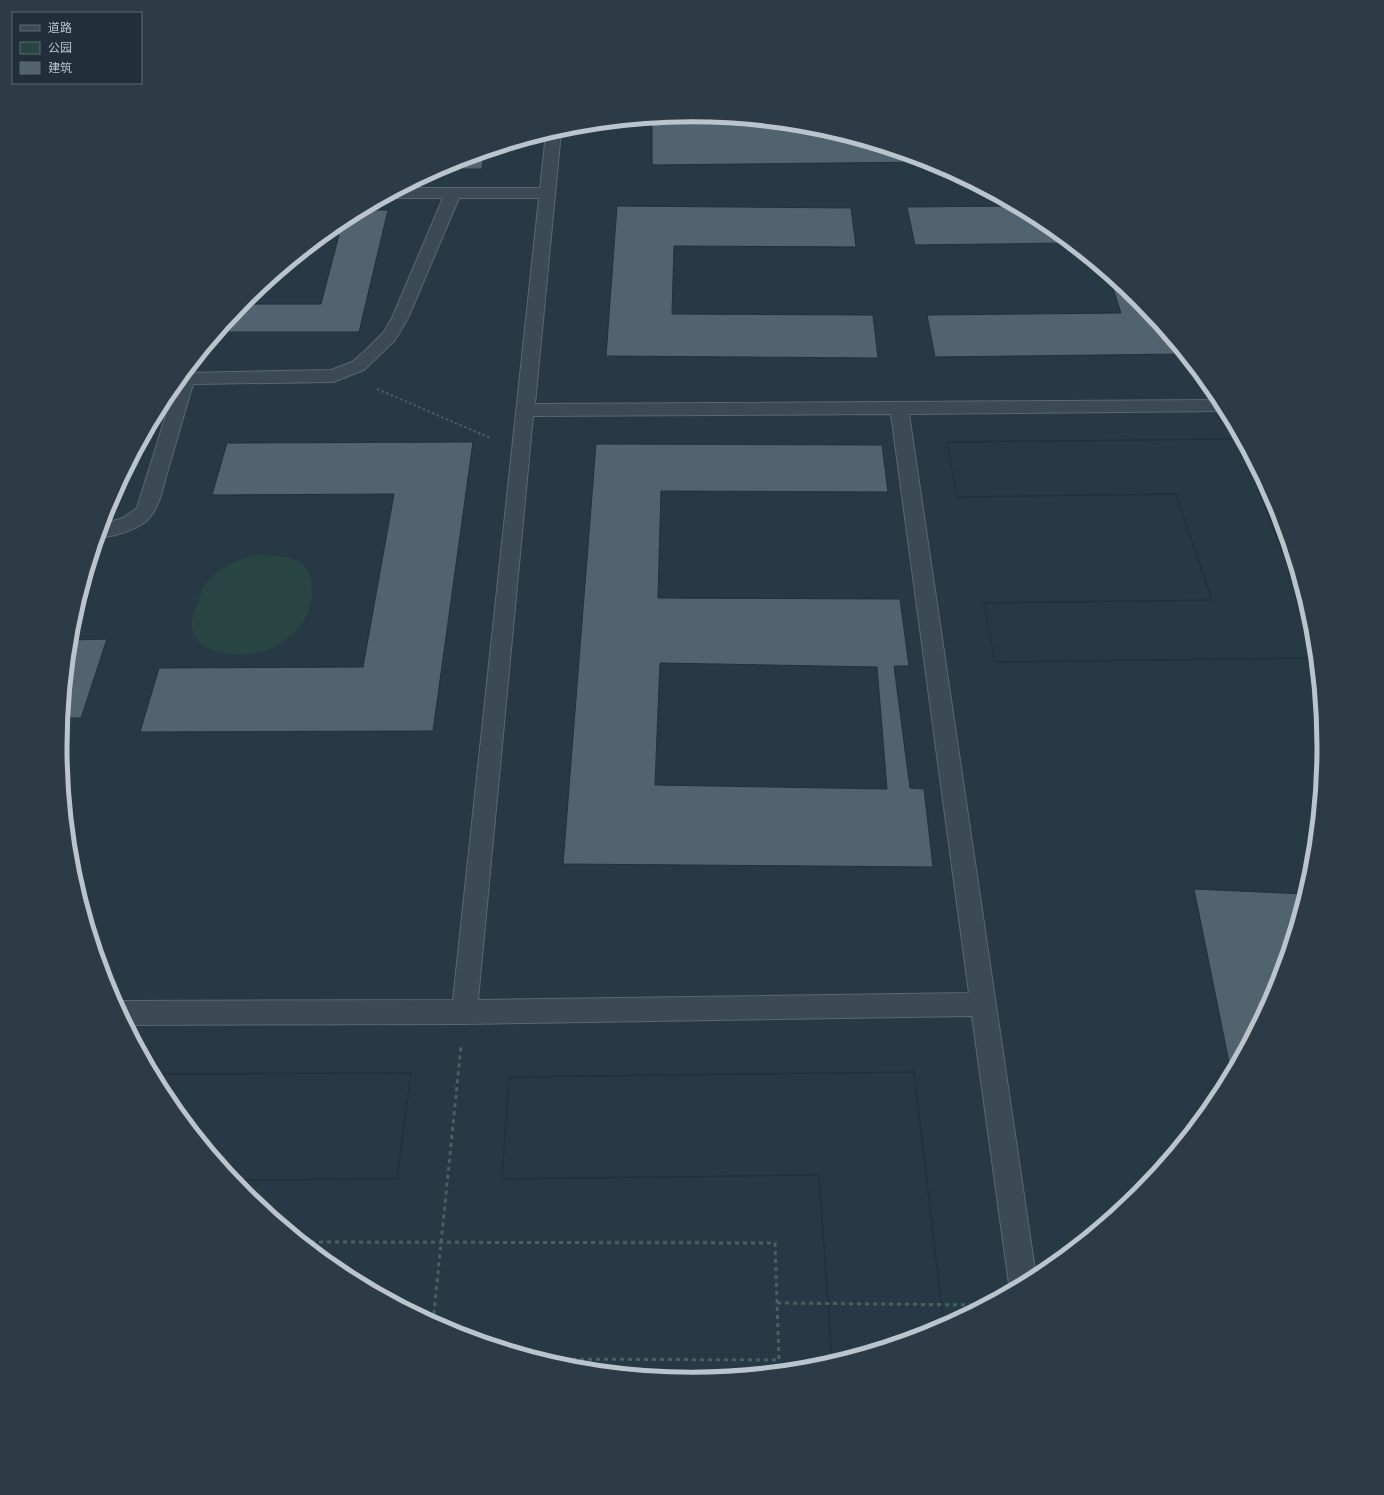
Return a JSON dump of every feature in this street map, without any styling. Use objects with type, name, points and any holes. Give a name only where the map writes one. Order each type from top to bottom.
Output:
[{"type":"lane","points":[[464,1012],[553,139]]},
{"type":"lane","points":[[406,192],[547,193]]},
{"type":"lane","points":[[187,379],[333,376],[342,374],[358,366],[372,355],[388,336],[400,318],[453,193]]},
{"type":"lane","points":[[107,530],[119,527],[133,520],[144,512],[150,497],[182,386]]},
{"type":"lane","points":[[525,410],[1216,406]]},
{"type":"lane","points":[[899,408],[1022,1278]]},
{"type":"lane","points":[[126,1013],[464,1012],[984,1004]]},
{"type":"path","points":[[342,374],[521,452]]},
{"type":"path","points":[[434,1316],[464,1012]]},
{"type":"path","points":[[311,1242],[775,1243],[779,1360],[566,1359]]},
{"type":"path","points":[[777,1303],[974,1305]]},
{"type":"green space","points":[[255,555],[285,557],[297,561],[305,567],[310,577],[312,591],[310,607],[304,621],[294,633],[269,649],[238,655],[212,650],[198,641],[193,632],[192,626],[203,589],[207,581],[225,566]]},
{"type":"building","points":[[692,122],[774,128],[814,135],[854,144],[910,162],[652,165],[652,124]]},
{"type":"building","points":[[483,159],[482,169],[456,169]]},
{"type":"building","points":[[617,206],[851,208],[856,247],[674,246],[672,314],[873,315],[878,358],[606,356]]},
{"type":"building","points":[[1004,206],[1060,243],[915,245],[907,207]]},
{"type":"building","points":[[374,210],[388,210],[359,332],[225,332],[252,304],[321,304],[339,235],[335,235]]},
{"type":"building","points":[[1112,286],[1162,335],[1177,354],[935,357],[927,315],[1121,313]]},
{"type":"building","points":[[1235,439],[1247,461],[1297,589],[1311,658],[995,662],[984,603],[1212,600],[1176,494],[957,497],[947,442]]},
{"type":"building","points":[[1235,439],[1247,461],[1297,589],[1311,658],[995,662],[984,603],[1212,600],[1176,494],[957,497],[947,442]]},
{"type":"building","points":[[473,442],[433,731],[140,732],[159,668],[363,667],[394,494],[212,495],[227,443]]},
{"type":"building","points":[[596,444],[882,445],[888,492],[661,491],[658,598],[900,599],[909,666],[894,666],[910,788],[924,789],[933,867],[563,864]],"holes":[[[660,663],[877,667],[887,789],[655,785]]]},
{"type":"building","points":[[132,470],[117,510],[114,510]]},
{"type":"building","points":[[107,639],[81,718],[68,718],[72,666],[77,640]]},
{"type":"building","points":[[1194,889],[1299,894],[1284,948],[1269,987],[1253,1024],[1230,1066]]},
{"type":"building","points":[[914,1072],[943,1319],[893,1339],[832,1356],[819,1175],[502,1179],[509,1077]]},
{"type":"building","points":[[914,1072],[943,1319],[893,1339],[832,1356],[819,1175],[502,1179],[509,1077]]},
{"type":"building","points":[[411,1073],[397,1179],[241,1180],[222,1160],[196,1128],[172,1095],[159,1074]]},
{"type":"building","points":[[411,1073],[397,1179],[241,1180],[222,1160],[196,1128],[172,1095],[159,1074]]}]
